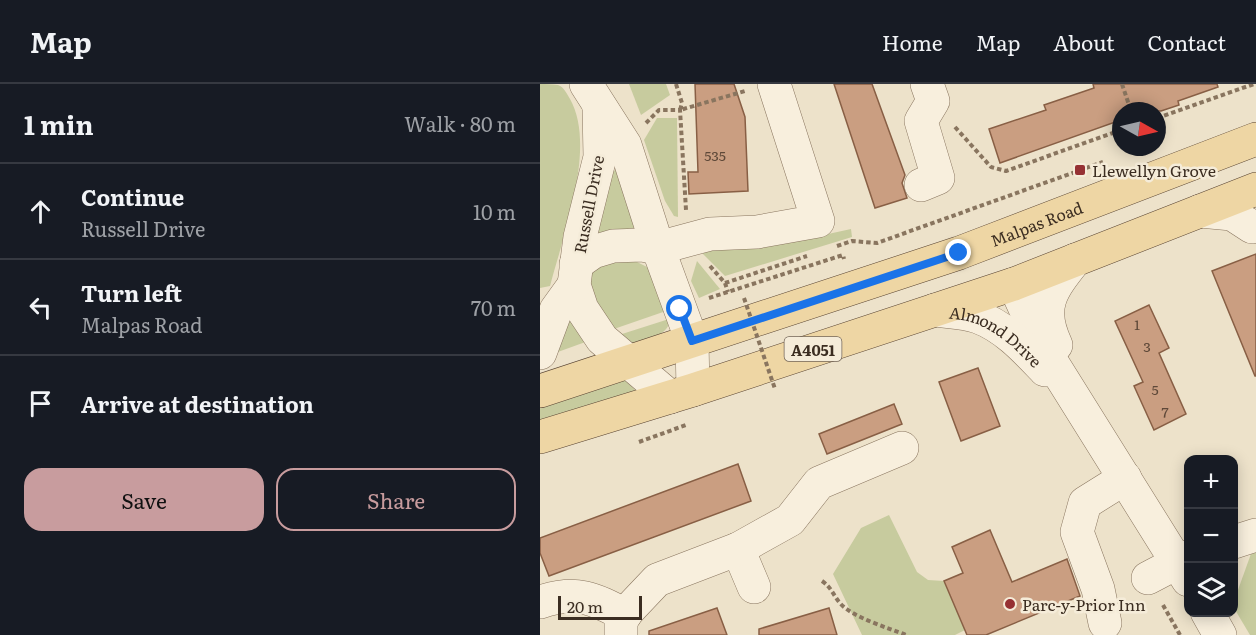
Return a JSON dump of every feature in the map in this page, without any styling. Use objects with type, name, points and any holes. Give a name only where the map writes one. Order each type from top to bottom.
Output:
[{"type":"main road","name":"Malpas Road","points":[[540,391],[999,238],[1256,139]]},
{"type":"main road","name":"A4051","points":[[540,437],[1014,284],[1256,189]]},
{"type":"main road","points":[[999,238],[1014,284]]},
{"type":"street","points":[[672,244],[710,234],[757,232],[818,221],[765,86]]},
{"type":"street","points":[[921,184],[938,178],[921,121],[930,93]]},
{"type":"street","name":"Russell Drive","points":[[593,96],[624,145],[672,244],[692,341],[681,393]]},
{"type":"street","name":"Russell Drive","points":[[540,353],[562,290],[600,157],[593,96]]},
{"type":"street","points":[[1200,211],[1232,214],[1252,227],[1256,226]]},
{"type":"street","name":"Russell Drive","points":[[562,290],[593,252],[613,246],[672,244]]},
{"type":"street","name":"Almond Drive","points":[[1075,260],[1053,289],[1047,304],[1049,329],[1095,428]]},
{"type":"street","name":"Almond Drive","points":[[1014,284],[1043,348],[1125,478],[1184,564]]},
{"type":"street","points":[[562,290],[582,309],[602,339],[630,362],[681,393]]},
{"type":"street","name":"Almond Drive","points":[[935,310],[976,316],[1002,329],[1046,370],[1095,428]]},
{"type":"street","points":[[540,602],[557,596],[576,595],[596,599],[623,625],[657,580],[738,549],[790,520],[819,483],[902,448]]},
{"type":"street","points":[[1105,623],[1098,589],[1077,531],[1085,504],[1125,478]]},
{"type":"street","points":[[1238,540],[1256,535]]},
{"type":"street","points":[[738,549],[754,587]]},
{"type":"street","points":[[1148,578],[1184,565]]},
{"type":"street","points":[[1210,617],[1220,635]]},
{"type":"path","points":[[676,84],[682,103],[672,244],[725,283],[728,292]]},
{"type":"path","points":[[1122,84],[1128,102]]},
{"type":"path","points":[[1166,115],[1254,84]]},
{"type":"path","points":[[624,145],[659,110],[681,111],[765,86]]},
{"type":"path","points":[[930,93],[991,167],[1006,171],[1112,133]]},
{"type":"path","points":[[831,248],[852,241],[877,243],[1105,162]]},
{"type":"path","points":[[725,283],[810,255]]},
{"type":"path","points":[[744,298],[775,389]]},
{"type":"path","points":[[822,581],[831,587],[841,605],[870,621],[906,635]]},
{"type":"green space","points":[[540,84],[558,85],[565,91],[577,119],[580,141],[579,166],[569,218],[550,286],[540,288]]},
{"type":"green space","points":[[629,84],[666,84],[670,95],[641,115]]},
{"type":"green space","points":[[657,118],[677,118],[678,217],[674,216],[665,201],[644,140]]},
{"type":"green space","points":[[615,170],[620,172],[638,227],[593,236],[611,174]]},
{"type":"green space","points":[[851,229],[852,237],[725,276],[703,254],[706,245],[796,241]]},
{"type":"green space","points":[[625,256],[649,268],[666,311],[611,330],[607,328],[586,278],[588,271]]},
{"type":"green space","points":[[697,261],[720,289],[699,298],[691,281]]},
{"type":"green space","points":[[568,318],[591,340],[555,353]]},
{"type":"green space","points":[[669,319],[666,329],[656,336],[632,343],[620,337],[622,334]]},
{"type":"green space","points":[[624,378],[636,391],[540,421],[540,406]]},
{"type":"green space","points":[[889,515],[917,572],[928,580],[944,581],[965,630],[955,635],[862,635],[833,574],[861,528]]},
{"type":"green space","points":[[1256,550],[1256,635],[1250,635],[1238,615],[1238,590],[1252,551]]},
{"type":"building","points":[[695,84],[734,84],[745,117],[748,191],[689,194],[688,172],[698,172]]},
{"type":"building","points":[[834,84],[872,84],[905,175],[902,183],[907,198],[875,208]]},
{"type":"building","points":[[1093,84],[1217,84],[1218,87],[1178,101],[1179,105],[1166,109],[1166,102],[1112,102],[1112,123],[1000,163],[989,129],[1046,110],[1044,105],[1094,88]]},
{"type":"building","points":[[1256,254],[1256,376],[1255,376],[1212,271]]},
{"type":"building","points":[[1149,305],[1169,348],[1159,353],[1186,414],[1154,430],[1134,386],[1143,382],[1115,321]]},
{"type":"building","points":[[978,368],[1000,426],[961,441],[939,382]]},
{"type":"building","points":[[894,404],[902,424],[827,454],[819,434]]},
{"type":"building","points":[[738,464],[751,501],[549,576],[540,553],[540,538]]},
{"type":"building","points":[[990,530],[1012,582],[1067,559],[1080,596],[986,635],[967,635],[944,581],[963,573],[952,547]]},
{"type":"building","points":[[717,608],[727,635],[649,635],[649,631]]},
{"type":"building","points":[[829,608],[837,635],[759,635],[759,629]]},
{"type":"place","name":"Llewellyn Grove","points":[[1080,170]]},
{"type":"place","name":"Parc-y-Prior Inn","points":[[1010,604]]},
{"type":"route","points":[[680,309],[692,341],[959,253]]}]
